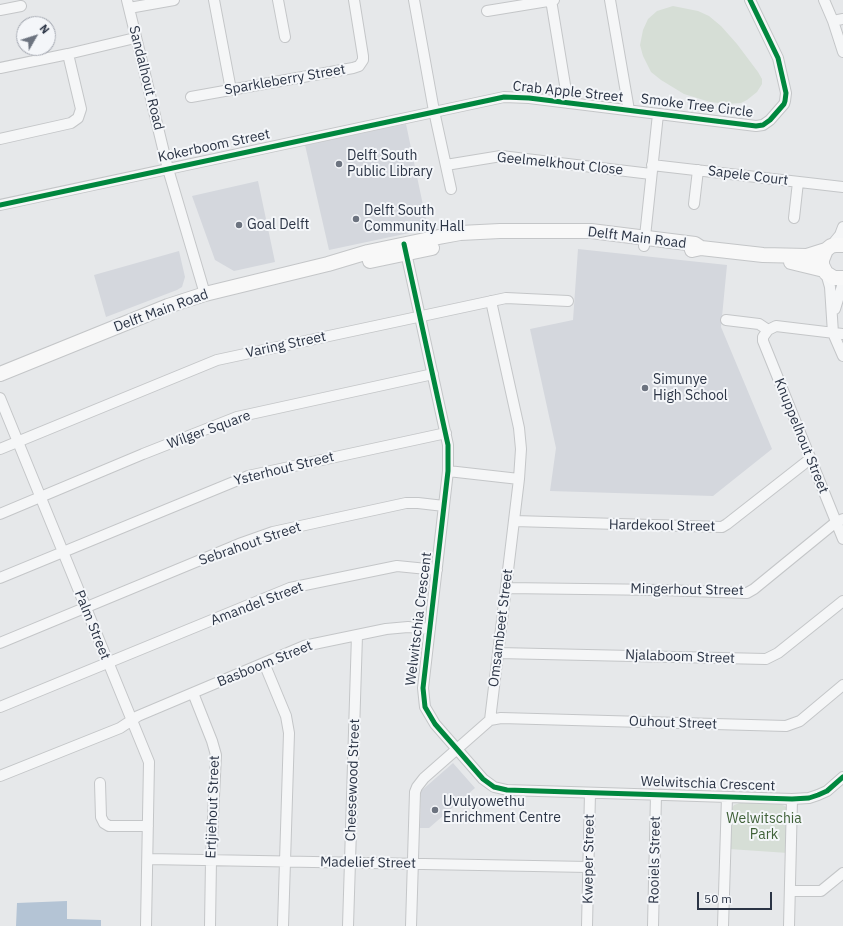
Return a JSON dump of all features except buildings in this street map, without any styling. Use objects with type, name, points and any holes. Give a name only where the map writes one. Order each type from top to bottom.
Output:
[{"type":"street","points":[[128,4],[174,0]]},
{"type":"street","points":[[214,0],[231,90]]},
{"type":"street","points":[[278,0],[285,36]]},
{"type":"street","name":"Sparkleberry Street","points":[[192,97],[360,66],[363,56],[354,0]]},
{"type":"street","points":[[414,0],[434,111],[451,189]]},
{"type":"street","points":[[487,10],[552,0],[568,103]]},
{"type":"street","points":[[610,0],[630,110]]},
{"type":"street","name":"Smoke Tree Circle","points":[[630,110],[760,126],[767,123],[784,104],[786,93],[778,58],[750,0]]},
{"type":"street","points":[[824,0],[838,20],[843,52]]},
{"type":"street","name":"Sandalhout Road","points":[[128,4],[135,38],[168,169],[205,294]]},
{"type":"street","points":[[0,10],[21,6]]},
{"type":"street","points":[[0,68],[135,38]]},
{"type":"street","points":[[0,139],[71,123],[78,118],[81,109],[68,54]]},
{"type":"street","name":"Crab Apple Street","points":[[434,111],[504,97],[529,98],[630,110]]},
{"type":"street","name":"Kokerboom Street","points":[[0,205],[434,111]]},
{"type":"street","points":[[644,242],[658,114]]},
{"type":"street","name":"Geelmelkhout Close","points":[[446,165],[501,156],[652,169]]},
{"type":"street","name":"Sapele Court","points":[[652,169],[698,170],[843,187]]},
{"type":"street","name":"Sapele Court","points":[[694,204],[698,170]]},
{"type":"street","name":"Sapele Court","points":[[794,218],[798,182]]},
{"type":"street","points":[[843,227],[833,247],[822,260],[829,281],[833,315],[843,356]]},
{"type":"street","name":"Delft Main Road","points":[[0,374],[168,306],[205,294],[328,264],[368,252],[405,249],[453,234],[524,230],[572,232],[587,238],[644,242],[678,250],[701,248],[763,255],[807,256],[833,247]]},
{"type":"street","name":"Welwitschia Crescent","points":[[405,249],[448,445],[448,471],[423,688],[423,701],[431,719],[483,779],[494,787],[507,790],[792,799],[809,798],[818,795],[826,791],[843,777]]},
{"type":"street","name":"Delft Main Road","points":[[763,255],[825,271],[834,278],[843,278]]},
{"type":"street","points":[[833,315],[843,283]]},
{"type":"street","name":"Varing Street","points":[[0,449],[217,360],[491,301],[515,298],[568,301]]},
{"type":"street","name":"Omsambeet Street","points":[[490,720],[519,479],[521,449],[519,428],[491,301]]},
{"type":"street","points":[[726,320],[759,324],[767,332],[776,326],[838,334]]},
{"type":"street","name":"Knuppelhout Street","points":[[767,332],[763,337],[764,346],[810,459],[840,521],[843,539]]},
{"type":"street","name":"Wilger Square","points":[[0,514],[143,454],[237,418],[433,374]]},
{"type":"street","name":"Palm Street","points":[[0,398],[131,720]]},
{"type":"street","name":"Ysterhout Street","points":[[0,578],[248,476],[446,433]]},
{"type":"street","name":"Hardekool Street","points":[[514,521],[722,527],[810,459]]},
{"type":"street","points":[[448,471],[519,479]]},
{"type":"street","name":"Sebrahout Street","points":[[0,643],[239,544],[273,532],[406,503],[444,506]]},
{"type":"street","name":"Mingerhout Street","points":[[506,588],[662,590],[747,593],[840,521]]},
{"type":"street","name":"Amandel Street","points":[[0,708],[290,588],[397,566],[437,570]]},
{"type":"street","name":"Njalaboom Street","points":[[498,653],[766,659],[778,653],[843,601]]},
{"type":"street","name":"Basboom Street","points":[[131,720],[193,692],[311,644],[396,627],[430,628]]},
{"type":"street","name":"Cheesewood Street","points":[[348,926],[357,634]]},
{"type":"street","points":[[264,663],[286,716],[288,726],[283,926]]},
{"type":"street","name":"Ouhout Street","points":[[490,720],[501,718],[786,726],[800,721],[843,685]]},
{"type":"street","name":"Ertjiehout Street","points":[[193,692],[216,755],[211,860],[210,926]]},
{"type":"street","points":[[0,776],[120,728],[131,720],[149,762],[146,926]]},
{"type":"street","points":[[411,926],[415,792],[424,778],[490,720]]},
{"type":"street","points":[[100,783],[101,817],[104,823],[109,826],[148,826]]},
{"type":"street","name":"Kweper Street","points":[[587,926],[590,793]]},
{"type":"street","name":"Rooiels Street","points":[[653,926],[656,795]]},
{"type":"street","points":[[723,926],[727,797]]},
{"type":"street","points":[[789,926],[792,799]]},
{"type":"street","name":"Madelief Street","points":[[148,859],[589,867]]},
{"type":"street","points":[[790,891],[821,891],[843,874]]},
{"type":"shaded area","points":[[406,124],[428,229],[329,250],[305,145]]},
{"type":"shaded area","name":"Goal Delft","points":[[258,181],[275,262],[234,271],[215,260],[192,196]]},
{"type":"shaded area","name":"Simunye High School","points":[[578,249],[727,265],[721,327],[772,449],[713,496],[550,491],[556,448],[530,329],[573,320]]},
{"type":"shaded area","points":[[179,251],[185,277],[182,287],[106,317],[94,275]]},
{"type":"shaded area","name":"Uvulyowethu Enrichment Centre","points":[[453,763],[475,788],[429,828],[420,828],[421,791]]},
{"type":"green space","points":[[673,6],[698,11],[709,16],[721,26],[737,44],[762,79],[762,84],[757,92],[741,103],[728,104],[710,102],[684,94],[651,72],[643,56],[640,45],[643,30],[648,19],[657,11]]},
{"type":"green space","name":"Welwitschia Park","points":[[740,803],[778,803],[788,809],[788,853],[729,849],[731,810],[734,805]]},
{"type":"water","points":[[67,901],[67,919],[101,920],[101,926],[16,926],[17,903]]},
{"type":"cycle path","points":[[0,205],[504,97],[529,98],[756,126],[763,125],[770,120],[784,104],[786,93],[778,58],[750,0]]},
{"type":"cycle path","points":[[404,244],[448,445],[448,471],[423,688],[425,707],[435,724],[483,779],[494,787],[507,790],[792,799],[809,798],[818,795],[827,791],[843,777]]},
{"type":"place","name":"Delft South Public Library","points":[[339,164]]},
{"type":"place","name":"Delft South Community Hall","points":[[356,219]]},
{"type":"place","name":"Goal Delft","points":[[239,225]]},
{"type":"place","name":"Simunye High School","points":[[645,388]]},
{"type":"place","name":"Uvulyowethu Enrichment Centre","points":[[435,810]]}]
